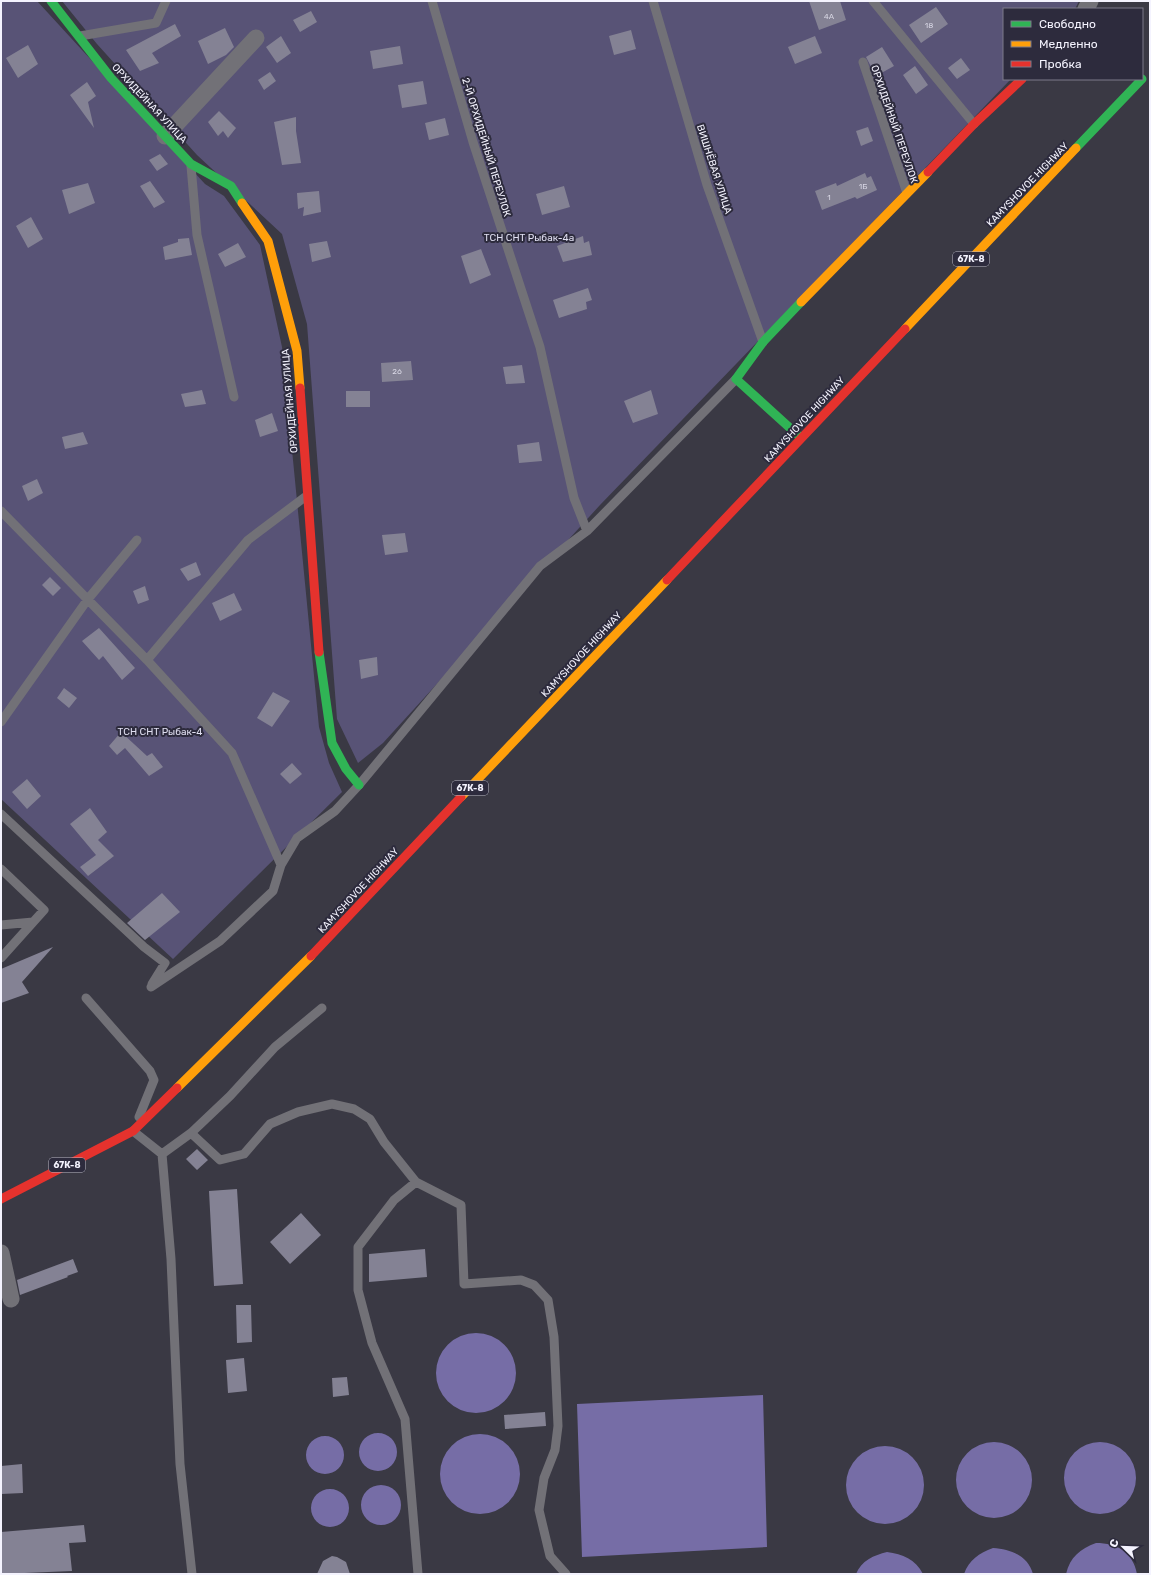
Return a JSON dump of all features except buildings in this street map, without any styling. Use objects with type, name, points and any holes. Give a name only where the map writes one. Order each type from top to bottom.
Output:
[{"type":"main road","name":"ОРХИДЕЙНАЯ УЛИЦА","points":[[51,1],[111,78],[191,164],[230,186],[268,242],[297,351],[318,643],[332,743],[346,769],[359,785]]},
{"type":"main road","name":"KAMYSHOVOE HIGHWAY","points":[[1143,78],[1150,70]]},
{"type":"main road","points":[[800,438],[736,379],[763,342],[974,124],[1021,80]]},
{"type":"main road","name":"KAMYSHOVOE HIGHWAY","points":[[1,1199],[132,1132],[288,980],[800,438],[1141,80]]},
{"type":"street","points":[[165,136],[256,38]]},
{"type":"street","points":[[1,1253],[11,1299]]},
{"type":"lane","points":[[78,36],[156,23],[166,1]]},
{"type":"lane","name":"2-Й ОРХИДЕЙНЫЙ ПЕРЕУЛОК","points":[[432,1],[473,142],[540,347],[574,498],[588,531]]},
{"type":"lane","name":"ВИШНЁВАЯ УЛИЦА","points":[[653,1],[707,185],[763,342]]},
{"type":"lane","points":[[873,1],[974,124]]},
{"type":"lane","points":[[78,36],[191,164],[197,235],[234,397]]},
{"type":"lane","name":"ОРХИДЕЙНЫЙ ПЕРЕУЛОК","points":[[863,62],[907,193]]},
{"type":"lane","points":[[1,814],[144,947],[165,963],[151,987],[220,941],[273,891],[281,865],[297,838],[334,811],[359,785],[540,566],[588,531],[736,379]]},
{"type":"lane","points":[[147,660],[248,540],[308,495]]},
{"type":"lane","points":[[1,511],[147,660],[232,754],[281,865]]},
{"type":"lane","points":[[1,722],[88,599],[137,540]]},
{"type":"lane","points":[[1,869],[5,876],[44,910],[1,958]]},
{"type":"lane","points":[[1,924],[33,922]]},
{"type":"lane","points":[[86,998],[150,1071],[154,1080],[132,1132],[162,1154],[171,1260],[180,1464],[192,1574]]},
{"type":"lane","points":[[162,1154],[191,1133],[230,1096],[275,1047],[322,1008]]},
{"type":"lane","points":[[191,1133],[220,1160],[244,1154],[270,1124],[298,1112],[332,1104],[354,1109],[370,1119],[384,1142],[416,1182],[461,1205],[464,1284],[521,1280],[534,1285],[548,1300],[554,1337],[558,1426],[556,1450],[544,1478],[539,1510],[550,1556],[566,1574]]},
{"type":"lane","points":[[416,1182],[394,1200],[358,1247],[358,1290],[372,1343],[405,1419],[418,1574]]},
{"type":"green space","name":"ТСН СНТ Рыбак-4","points":[[1,1],[37,1],[205,184],[224,196],[260,245],[282,347],[319,727],[329,763],[342,792],[173,959],[1,799]]},
{"type":"green space","name":"ТСН СНТ Рыбак-4а","points":[[62,1],[1079,1],[1076,8],[1003,8],[1003,80],[1010,80],[600,505],[383,743],[358,763],[337,719],[307,324],[282,234],[197,155],[97,44]]},
{"type":"shaded area","points":[[476,1333],[491,1336],[504,1345],[513,1358],[516,1373],[513,1388],[504,1401],[491,1410],[476,1413],[461,1410],[448,1401],[439,1388],[436,1373],[439,1358],[448,1345],[461,1336]]},
{"type":"shaded area","points":[[763,1395],[767,1547],[582,1557],[577,1404]]},
{"type":"shaded area","points":[[378,1433],[388,1436],[394,1442],[397,1452],[394,1462],[388,1468],[378,1471],[368,1468],[362,1462],[359,1452],[362,1442],[368,1436]]},
{"type":"shaded area","points":[[472,1434],[488,1434],[509,1445],[520,1466],[520,1482],[509,1503],[488,1514],[472,1514],[458,1508],[451,1503],[446,1496],[440,1482],[440,1466],[446,1452],[451,1445],[458,1440]]},
{"type":"shaded area","points":[[325,1436],[338,1442],[344,1455],[338,1468],[325,1474],[312,1468],[306,1455],[312,1442]]},
{"type":"shaded area","points":[[994,1442],[1008,1445],[1021,1453],[1029,1466],[1032,1480],[1029,1494],[1021,1507],[1008,1515],[994,1518],[980,1515],[967,1507],[959,1494],[956,1480],[959,1466],[967,1453],[980,1445]]},
{"type":"shaded area","points":[[1093,1442],[1107,1442],[1126,1452],[1136,1471],[1136,1485],[1126,1504],[1107,1514],[1093,1514],[1074,1504],[1064,1485],[1064,1471],[1074,1452]]},
{"type":"shaded area","points":[[885,1446],[900,1449],[912,1458],[921,1470],[924,1485],[921,1500],[912,1512],[900,1521],[885,1524],[870,1521],[858,1512],[849,1500],[846,1485],[849,1470],[858,1458],[870,1449]]},
{"type":"shaded area","points":[[381,1485],[389,1487],[395,1491],[399,1497],[401,1505],[399,1513],[395,1519],[389,1523],[381,1525],[373,1523],[367,1519],[363,1513],[361,1505],[363,1497],[367,1491],[373,1487]]},
{"type":"shaded area","points":[[330,1489],[343,1495],[349,1508],[343,1521],[330,1527],[317,1521],[311,1508],[317,1495]]},
{"type":"shaded area","points":[[1096,1543],[1104,1543],[1123,1550],[1132,1560],[1137,1574],[1066,1574],[1070,1563],[1076,1554]]},
{"type":"shaded area","points":[[993,1548],[1012,1552],[1023,1558],[1031,1568],[1033,1574],[964,1574],[975,1558],[983,1552]]},
{"type":"shaded area","points":[[887,1552],[908,1558],[920,1569],[923,1574],[856,1574],[858,1569],[868,1559]]},
{"type":"traffic: fast","points":[[51,1],[111,78],[191,164],[231,186],[242,203]]},
{"type":"traffic: fast","points":[[1076,148],[1141,80]]},
{"type":"traffic: fast","points":[[801,302],[763,342],[736,379],[801,438]]},
{"type":"traffic: fast","points":[[319,652],[332,743],[346,769],[359,785]]},
{"type":"traffic: slow","points":[[905,329],[1076,148]]},
{"type":"traffic: slow","points":[[801,302],[928,172]]},
{"type":"traffic: slow","points":[[242,203],[268,241],[297,351],[300,388]]},
{"type":"traffic: slow","points":[[461,797],[667,580]]},
{"type":"traffic: slow","points":[[177,1088],[311,956]]},
{"type":"traffic: jam","points":[[928,172],[974,124],[1021,80]]},
{"type":"traffic: jam","points":[[667,580],[905,329]]},
{"type":"traffic: jam","points":[[300,388],[319,652]]},
{"type":"traffic: jam","points":[[311,956],[461,797]]},
{"type":"traffic: jam","points":[[1,1199],[133,1131],[177,1088]]}]
